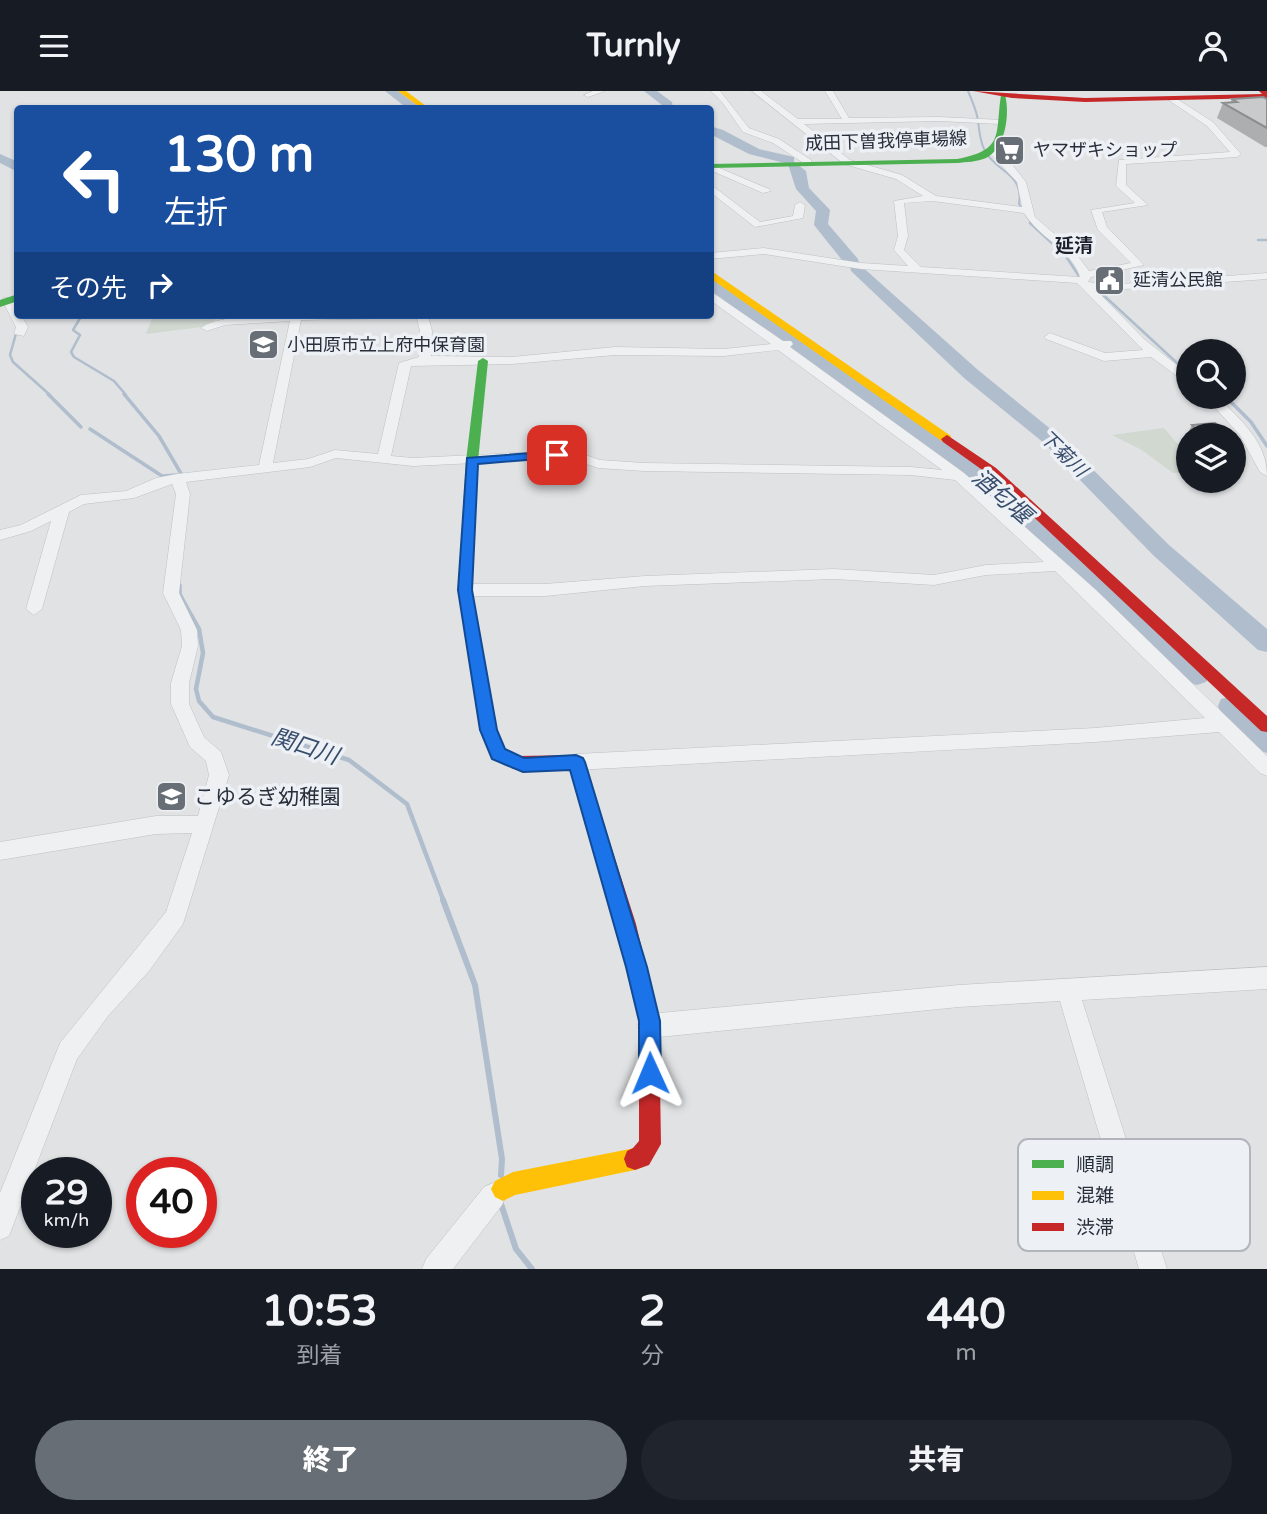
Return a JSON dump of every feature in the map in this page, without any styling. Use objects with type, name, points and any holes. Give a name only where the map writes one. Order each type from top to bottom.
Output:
[{"type":"main road","points":[[401,91],[422,105]]},
{"type":"main road","points":[[976,91],[1107,102],[1171,96],[1267,95]]},
{"type":"main road","points":[[1262,91],[1267,95]]},
{"type":"main road","name":"成田下曽我停車場線","points":[[714,166],[957,161],[988,153],[995,147],[1000,122],[1001,94]]},
{"type":"main road","points":[[714,276],[992,471],[1267,726]]},
{"type":"main road","points":[[483,361],[472,461],[465,590],[489,730],[498,754],[523,765],[576,762],[626,924],[649,1026],[650,1144],[641,1157],[625,1163],[513,1184],[498,1193]]},
{"type":"street","points":[[588,95],[601,91]]},
{"type":"street","points":[[715,91],[725,100],[746,130],[776,141],[808,162]]},
{"type":"street","points":[[756,91],[850,162],[899,177],[933,198]]},
{"type":"street","points":[[830,91],[847,121]]},
{"type":"street","points":[[1084,281],[1139,264],[1102,228],[1096,210],[1143,205],[1121,186],[1122,162],[1237,154],[1210,124],[1171,96]]},
{"type":"street","points":[[794,122],[1000,122]]},
{"type":"street","points":[[988,153],[1000,156],[1023,183],[1026,192],[1023,211]]},
{"type":"street","points":[[714,168],[766,191]]},
{"type":"street","points":[[714,190],[758,225],[798,218],[800,205]]},
{"type":"street","points":[[917,269],[899,250],[903,236],[899,201],[933,198],[1023,211],[1070,254],[1084,281],[1154,353],[1176,370]]},
{"type":"street","points":[[714,256],[764,251],[861,266],[1084,281],[1108,288],[1267,276]]},
{"type":"street","points":[[714,297],[959,476],[1060,566],[1267,768]]},
{"type":"street","points":[[17,319],[22,327],[20,334]]},
{"type":"street","points":[[207,328],[223,322],[296,319],[265,468]]},
{"type":"street","points":[[423,319],[426,331],[425,359]]},
{"type":"street","points":[[1049,337],[1104,357],[1154,353]]},
{"type":"street","points":[[383,461],[405,363],[425,359],[518,361],[616,351],[682,352],[780,346],[803,339]]},
{"type":"street","points":[[1223,409],[1245,432],[1267,472]]},
{"type":"street","points":[[0,535],[26,528],[81,500],[129,495],[161,481],[183,477],[310,463],[335,454],[383,461],[472,461],[557,455],[577,456],[598,464],[644,467],[911,471],[959,476]]},
{"type":"street","points":[[0,1227],[68,1051],[100,1008],[141,963],[175,917],[219,775],[214,757],[197,742],[180,704],[180,683],[190,646],[189,630],[171,593],[183,477]]},
{"type":"street","points":[[34,609],[62,510]]},
{"type":"street","points":[[465,590],[545,590],[645,580],[834,575],[934,580],[986,570],[1060,566]]},
{"type":"street","points":[[576,762],[1095,736],[1223,725]]},
{"type":"street","points":[[0,851],[156,825],[205,824]]},
{"type":"street","points":[[649,1026],[959,996],[1267,978]]},
{"type":"street","points":[[1068,990],[1113,1139]]},
{"type":"street","points":[[436,1269],[498,1193]]},
{"type":"street","points":[[1148,1251],[1153,1269]]},
{"type":"shaded area","points":[[152,319],[215,319],[214,323],[202,327],[146,334]]},
{"type":"shaded area","points":[[1164,428],[1176,442],[1176,473],[1142,450],[1112,435]]},
{"type":"building","points":[[1232,99],[1267,99],[1267,128],[1223,103],[1237,102]]},
{"type":"waterway","name":"酒匂堰","points":[[391,91],[410,105]]},
{"type":"waterway","name":"下菊川","points":[[650,91],[668,105]]},
{"type":"waterway","points":[[968,91],[985,151],[1014,179],[1019,204],[1032,224]]},
{"type":"waterway","name":"下菊川","points":[[714,131],[754,152],[789,160]]},
{"type":"waterway","name":"関口川","points":[[0,158],[14,166]]},
{"type":"waterway","name":"下菊川","points":[[793,166],[799,171],[800,185],[823,210],[821,225],[852,262]]},
{"type":"waterway","points":[[1030,223],[1065,255],[1079,276]]},
{"type":"waterway","points":[[1258,240],[1267,240]]},
{"type":"waterway","name":"下菊川","points":[[857,268],[971,374],[1051,439],[1161,550],[1267,643]]},
{"type":"waterway","name":"酒匂堰","points":[[714,285],[988,481],[1197,675]]},
{"type":"waterway","points":[[1099,291],[1176,362]]},
{"type":"waterway","name":"関口川","points":[[80,319],[73,330],[80,335],[71,352],[74,357],[114,381],[126,395]]},
{"type":"waterway","points":[[17,330],[10,355],[13,362],[50,395]]},
{"type":"waterway","points":[[48,394],[81,427]]},
{"type":"waterway","name":"関口川","points":[[124,394],[159,436],[183,477]]},
{"type":"waterway","points":[[1238,409],[1251,422],[1267,446]]},
{"type":"waterway","points":[[90,429],[162,476],[177,475]]},
{"type":"waterway","name":"関口川","points":[[180,585],[180,594],[192,616]]},
{"type":"waterway","name":"関口川","points":[[191,615],[199,629],[203,653],[196,689],[199,701],[213,717],[349,760],[407,804],[444,902]]},
{"type":"waterway","name":"酒匂堰","points":[[1231,706],[1267,742]]},
{"type":"waterway","name":"関口川","points":[[443,900],[475,985],[502,1159],[501,1175]]},
{"type":"waterway","name":"関口川","points":[[500,1201],[516,1249],[532,1269]]},
{"type":"traffic: fast","points":[[714,166],[957,161],[979,157],[995,145],[1002,120],[1003,96]]},
{"type":"traffic: fast","points":[[0,304],[14,299]]},
{"type":"traffic: fast","points":[[483,361],[472,461],[465,590],[489,730],[498,754],[517,763]]},
{"type":"traffic: slow","points":[[401,91],[421,105]]},
{"type":"traffic: slow","points":[[714,276],[947,439]]},
{"type":"traffic: slow","points":[[503,1189],[513,1184],[635,1159]]},
{"type":"traffic: jam","points":[[976,91],[1085,100],[1267,96]]},
{"type":"traffic: jam","points":[[1262,91],[1267,94]]},
{"type":"traffic: jam","points":[[947,439],[992,471],[1267,726]]},
{"type":"traffic: jam","points":[[517,763],[576,762],[626,924],[649,1021],[650,1144],[641,1157],[635,1159]]},
{"type":"place","name":"ヤマザキショップ","points":[[1010,150]]},
{"type":"place","name":"延清公民館","points":[[1110,280]]},
{"type":"place","name":"小田原市立上府中保育園","points":[[264,345]]},
{"type":"place","name":"こゆるぎ幼稚園","points":[[171,797]]},
{"type":"district","name":"延清","points":[[1074,245]]},
{"type":"route","points":[[557,455],[472,461],[465,590],[489,730],[498,754],[504,759],[523,765],[576,762],[626,924],[649,1021],[650,1073]]}]
